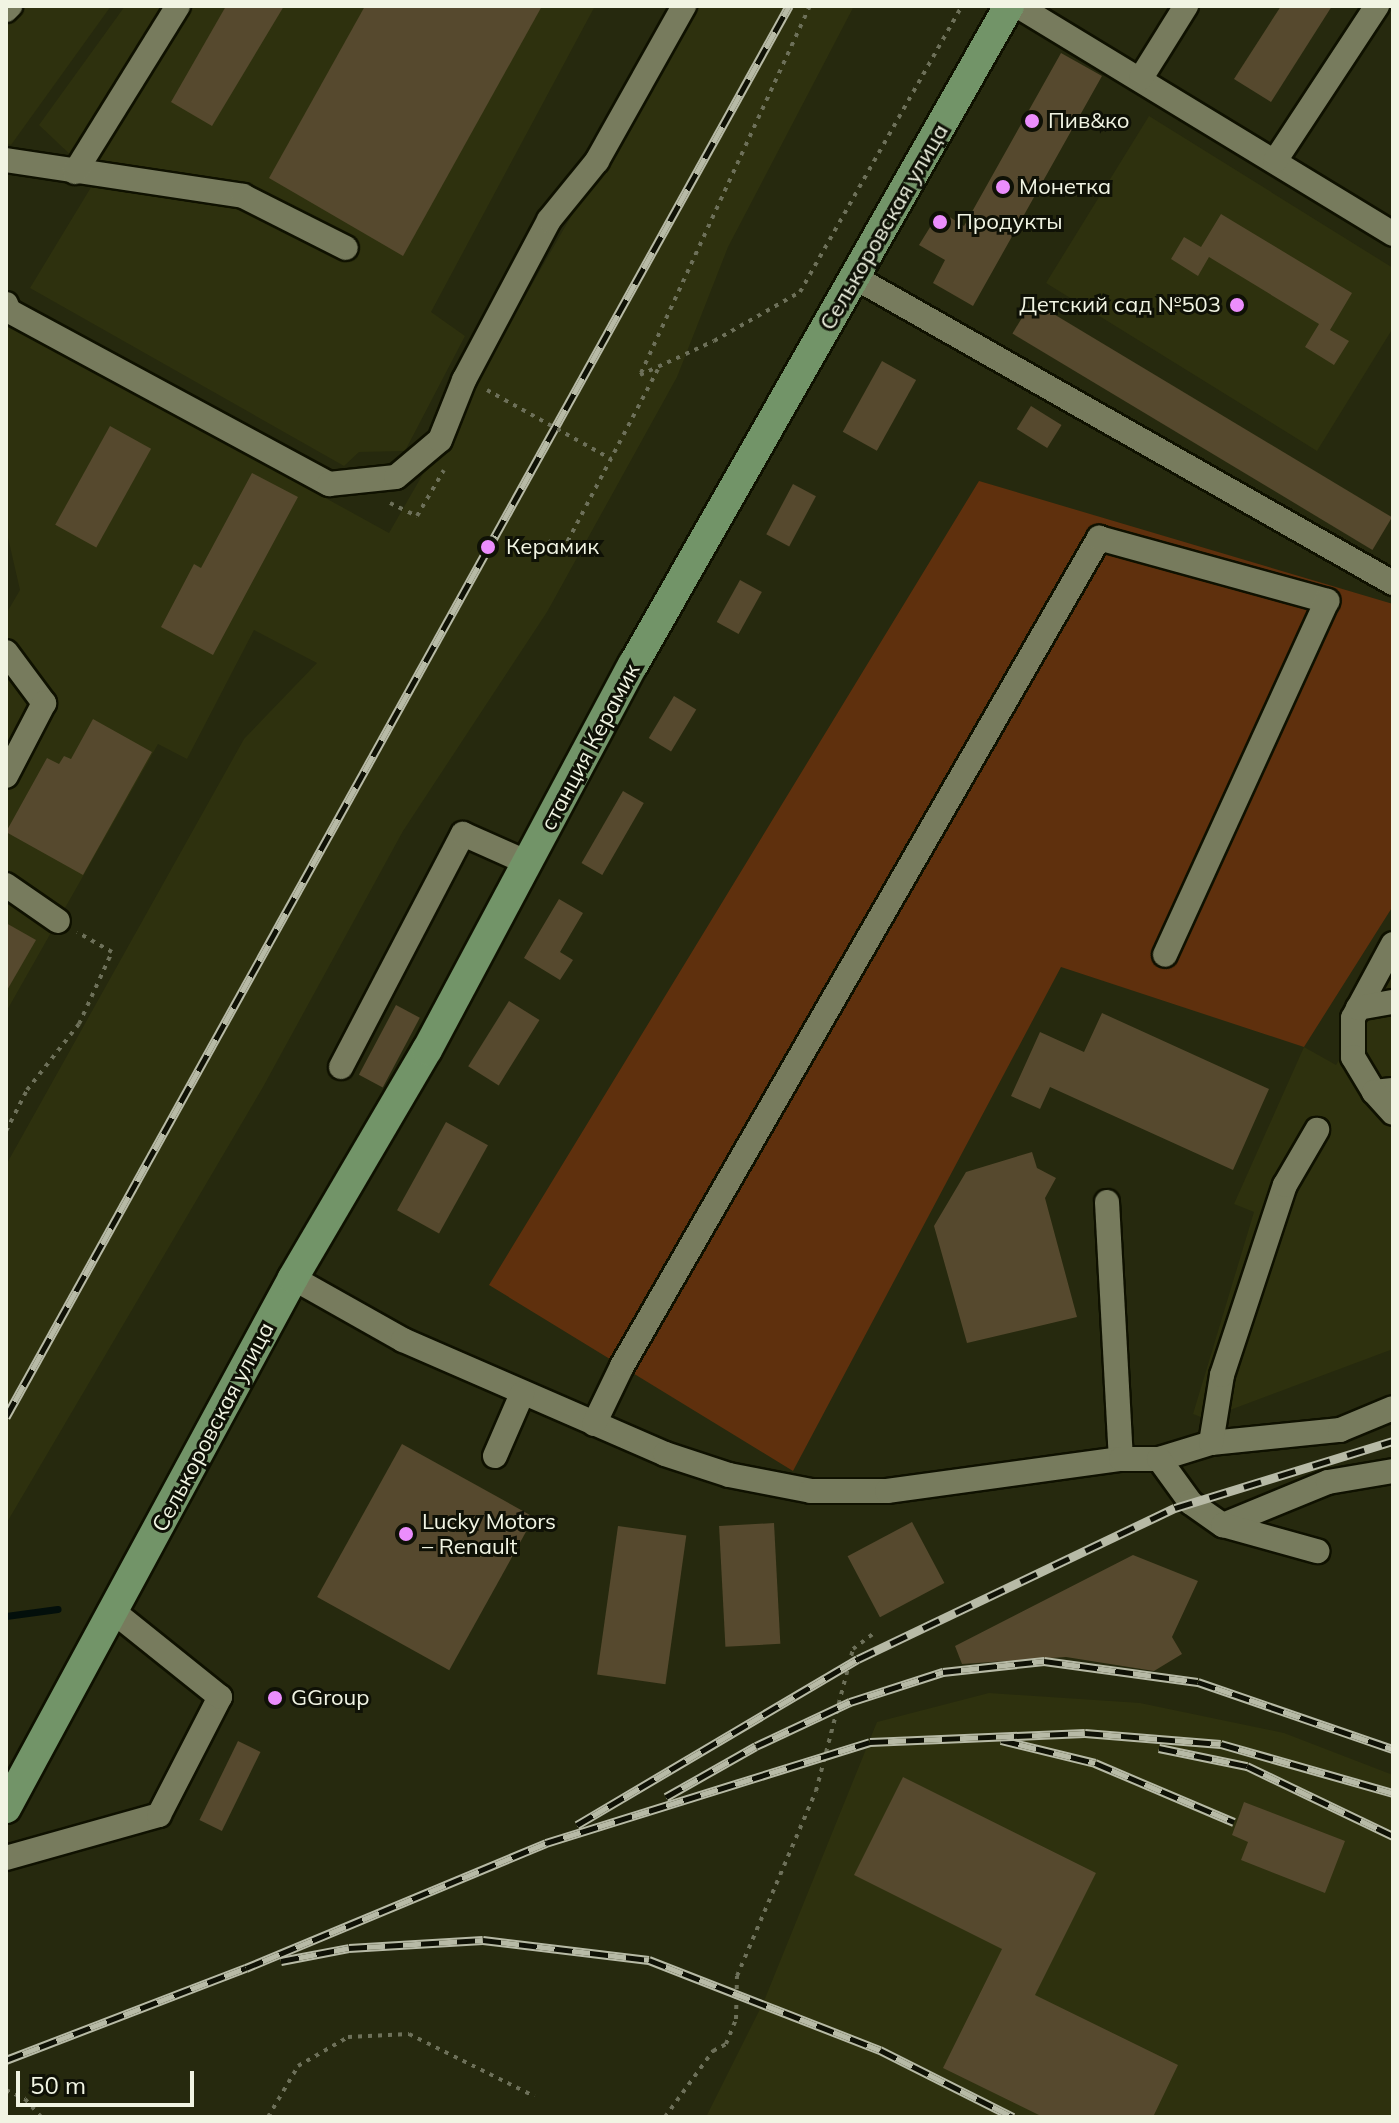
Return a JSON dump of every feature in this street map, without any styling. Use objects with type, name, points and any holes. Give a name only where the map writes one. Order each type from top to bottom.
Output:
[{"type":"main road","name":"Селькоровская улица","points":[[758,447],[1009,6]]},
{"type":"main road","name":"станция Керамик","points":[[427,1050],[758,447]]},
{"type":"main road","name":"Селькоровская улица","points":[[6,1808],[293,1278],[427,1050]]},
{"type":"street","points":[[75,172],[178,6]]},
{"type":"street","points":[[6,304],[9,311],[329,484],[396,477],[440,440],[464,380],[549,220],[597,161],[684,6]]},
{"type":"street","points":[[1018,6],[1393,234]]},
{"type":"street","points":[[1141,78],[1186,6]]},
{"type":"street","points":[[1275,161],[1377,6]]},
{"type":"street","points":[[6,160],[243,196],[346,248]]},
{"type":"street","points":[[856,278],[1393,583]]},
{"type":"street","points":[[594,1424],[622,1366],[1099,538],[1327,601],[1165,955]]},
{"type":"street","points":[[6,652],[44,703],[6,776]]},
{"type":"street","points":[[341,1067],[463,834],[528,863]]},
{"type":"street","points":[[6,885],[58,921]]},
{"type":"street","points":[[1393,944],[1353,1018],[1353,1057],[1383,1091],[1393,1113]]},
{"type":"street","points":[[1358,1008],[1393,1002]]},
{"type":"street","points":[[1211,1443],[1222,1375],[1285,1185],[1317,1130]]},
{"type":"street","points":[[1107,1202],[1121,1459]]},
{"type":"street","points":[[293,1278],[403,1340],[594,1424],[729,1475],[811,1491],[887,1491],[1121,1459],[1159,1459],[1211,1443],[1340,1430],[1393,1408]]},
{"type":"street","points":[[495,1456],[522,1394]]},
{"type":"street","points":[[1159,1459],[1191,1503],[1223,1525],[1317,1551]]},
{"type":"street","points":[[1223,1525],[1328,1482],[1393,1471]]},
{"type":"street","points":[[6,1858],[159,1815],[220,1697],[114,1612]]},
{"type":"path","points":[[810,6],[640,375],[800,292],[962,6]]},
{"type":"path","points":[[548,541],[563,550],[659,367]]},
{"type":"path","points":[[487,390],[611,459]]},
{"type":"path","points":[[6,1131],[27,1090],[79,1024],[112,952],[58,921]]},
{"type":"path","points":[[665,2117],[713,2051],[726,2044],[736,2019],[737,1976],[816,1791],[853,1649],[873,1634]]},
{"type":"path","points":[[268,2117],[298,2066],[348,2037],[409,2034],[534,2096]]},
{"type":"path","points":[[6,2090],[25,2099],[41,2117]]},
{"type":"shaded area","points":[[6,6],[111,6],[11,145],[6,143]]},
{"type":"shaded area","points":[[125,6],[595,6],[431,312],[465,336],[405,451],[359,452],[344,466],[30,288],[96,179],[39,125]]},
{"type":"shaded area","points":[[692,6],[854,6],[728,247],[677,377],[547,612],[403,831],[263,1087],[6,1524],[6,1165],[244,739],[317,663],[254,630],[187,759],[158,744],[6,1012],[6,614],[20,590],[6,529],[6,322],[389,533]]},
{"type":"shaded area","name":"Детский сад №503","points":[[1149,116],[1393,268],[1393,328],[1317,451],[1046,283]]},
{"type":"shaded area","points":[[979,481],[1393,604],[1393,906],[1304,1047],[1061,967],[793,1471],[489,1285]]},
{"type":"shaded area","points":[[1393,974],[1393,1349],[1206,1419],[1193,1414],[1254,1212],[1234,1204],[1304,1047],[1336,1065]]},
{"type":"shaded area","points":[[989,1693],[1140,1703],[1284,1733],[1393,1775],[1393,2117],[706,2117],[764,2001],[877,1722]]},
{"type":"building","points":[[226,6],[284,6],[212,126],[171,102]]},
{"type":"building","points":[[365,6],[542,6],[403,256],[269,178]]},
{"type":"building","points":[[1281,6],[1332,6],[1271,102],[1234,79]]},
{"type":"building","points":[[1061,53],[1102,76],[973,306],[933,283],[945,260],[919,245],[940,211],[964,226]]},
{"type":"building","points":[[1221,214],[1352,293],[1330,330],[1349,341],[1334,365],[1305,347],[1319,324],[1209,257],[1198,276],[1171,259],[1184,237],[1201,247]]},
{"type":"building","points":[[1032,301],[1392,517],[1372,550],[1012,334]]},
{"type":"building","points":[[882,361],[916,380],[877,451],[843,432]]},
{"type":"building","points":[[1031,406],[1062,425],[1047,448],[1017,429]]},
{"type":"building","points":[[110,426],[151,449],[96,548],[55,525]]},
{"type":"building","points":[[252,473],[298,497],[213,655],[161,627],[194,564],[201,568]]},
{"type":"building","points":[[793,484],[816,496],[789,547],[766,534]]},
{"type":"building","points":[[740,580],[762,592],[739,634],[717,622]]},
{"type":"building","points":[[674,696],[696,709],[671,751],[649,738]]},
{"type":"building","points":[[93,719],[152,752],[83,875],[6,832],[47,758],[59,764],[64,756],[71,759]]},
{"type":"building","points":[[623,791],[644,803],[602,875],[582,863]]},
{"type":"building","points":[[559,899],[583,913],[560,952],[573,960],[560,980],[524,958]]},
{"type":"building","points":[[6,923],[36,940],[6,992]]},
{"type":"building","points":[[509,1001],[540,1020],[499,1085],[468,1066]]},
{"type":"building","points":[[396,1005],[420,1018],[383,1087],[359,1075]]},
{"type":"building","points":[[1102,1013],[1269,1089],[1233,1170],[1050,1087],[1040,1109],[1011,1096],[1040,1032],[1084,1052]]},
{"type":"building","points":[[446,1122],[488,1145],[439,1234],[397,1210]]},
{"type":"building","points":[[1032,1152],[1037,1168],[1056,1178],[1045,1198],[1077,1317],[967,1343],[934,1226],[966,1172]]},
{"type":"building","points":[[402,1444],[534,1517],[449,1670],[317,1597]]},
{"type":"building","points":[[912,1522],[944,1583],[880,1617],[848,1556]]},
{"type":"building","points":[[774,1523],[780,1644],[725,1647],[719,1526]]},
{"type":"building","points":[[618,1526],[686,1536],[665,1684],[597,1675]]},
{"type":"building","points":[[1133,1555],[1198,1581],[1172,1637],[1182,1654],[1154,1671],[1066,1657],[962,1664],[955,1646]]},
{"type":"building","points":[[238,1741],[260,1752],[222,1831],[199,1820]]},
{"type":"building","points":[[903,1777],[1096,1873],[1035,1995],[1178,2065],[1153,2117],[1043,2117],[943,2068],[1002,1949],[854,1875]]},
{"type":"building","points":[[1244,1802],[1345,1841],[1325,1893],[1241,1860],[1248,1842],[1232,1835]]},
{"type":"waterway","points":[[6,1616],[58,1609]]},
{"type":"railway","points":[[6,1417],[789,6]]},
{"type":"railway","points":[[577,1825],[858,1659],[1175,1508],[1393,1441]]},
{"type":"railway","points":[[666,1797],[756,1746],[850,1702],[943,1672],[1044,1661],[1198,1682],[1393,1749]]},
{"type":"railway","points":[[6,2060],[246,1968],[546,1843],[870,1742],[1085,1733],[1221,1744],[1393,1793]]},
{"type":"railway","points":[[1001,1740],[1095,1763],[1234,1822]]},
{"type":"railway","points":[[1159,1748],[1247,1766],[1393,1836]]},
{"type":"railway","points":[[281,1961],[349,1948],[483,1940],[649,1960],[880,2050],[1013,2117]]},
{"type":"place","name":"Пив&ко","points":[[1032,121]]},
{"type":"place","name":"Монетка","points":[[1003,187]]},
{"type":"place","name":"Продукты","points":[[940,222]]},
{"type":"place","name":"Детский сад №503","points":[[1237,305]]},
{"type":"place","name":"Керамик","points":[[488,547]]},
{"type":"place","name":"Lucky Motors – Renault","points":[[406,1534]]},
{"type":"place","name":"GGroup","points":[[275,1698]]}]
